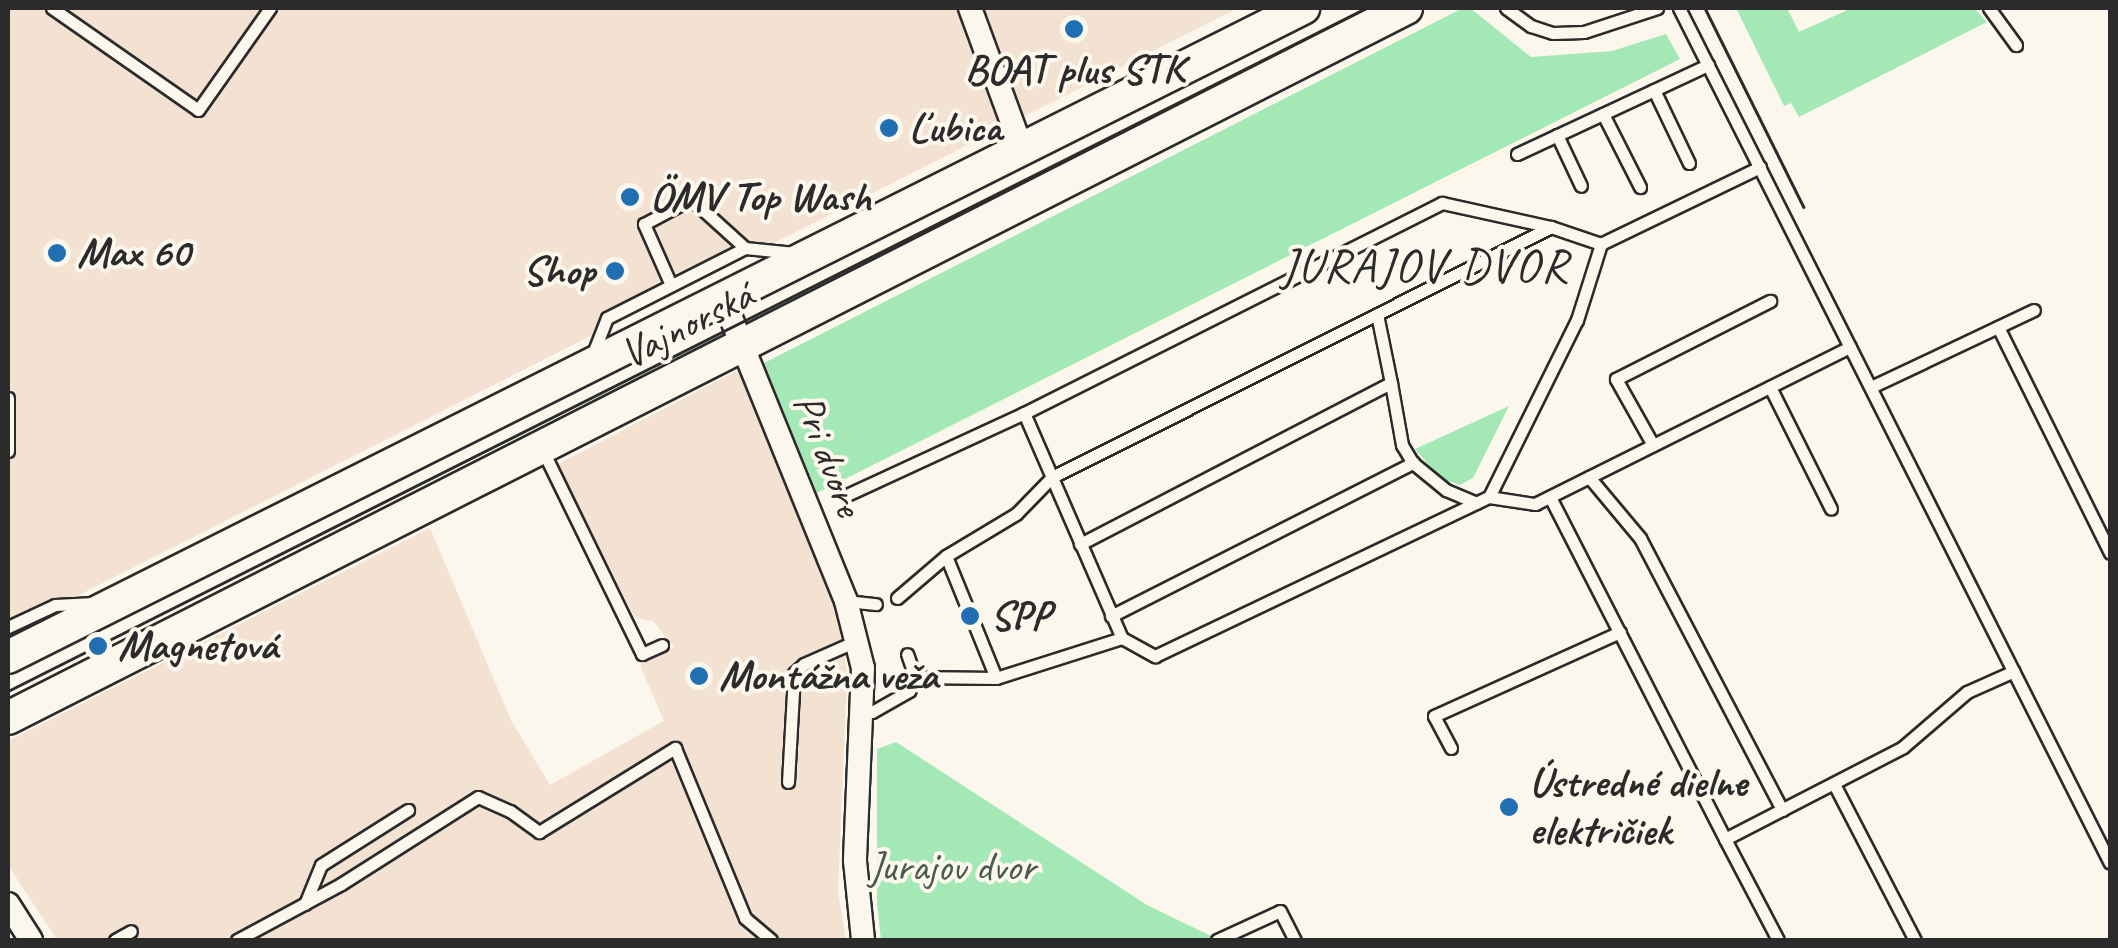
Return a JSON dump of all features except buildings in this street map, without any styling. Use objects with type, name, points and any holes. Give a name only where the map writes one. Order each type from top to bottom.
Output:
[{"type":"main road","name":"Vajnorská","points":[[8,657],[1303,8]]},
{"type":"main road","name":"Vajnorská","points":[[8,718],[1406,8]]},
{"type":"street","points":[[970,8],[1022,149]]},
{"type":"street","name":"Pri dvore","points":[[723,298],[846,602],[863,668],[856,861],[864,940]]},
{"type":"street","points":[[8,904],[31,940]]},
{"type":"lane","points":[[52,8],[198,110],[270,8]]},
{"type":"lane","points":[[1506,8],[1531,26],[1553,33],[1584,32],[1657,8]]},
{"type":"lane","points":[[1680,8],[2110,863]]},
{"type":"lane","points":[[1988,8],[2016,45]]},
{"type":"lane","points":[[1517,154],[1708,65]]},
{"type":"lane","points":[[1654,90],[1689,163]]},
{"type":"lane","points":[[1603,114],[1640,187]]},
{"type":"lane","points":[[1557,135],[1581,186]]},
{"type":"lane","points":[[849,494],[1024,414],[1442,203],[1552,226],[1601,244],[1760,167]]},
{"type":"lane","points":[[671,286],[644,224],[691,200],[745,248]]},
{"type":"lane","points":[[897,598],[946,556],[1016,514],[1052,476],[1552,226]]},
{"type":"lane","points":[[1024,414],[1122,638],[1155,656],[1489,497],[1578,320],[1601,244]]},
{"type":"lane","points":[[587,367],[607,318],[745,248],[810,255]]},
{"type":"lane","points":[[1653,445],[1616,378],[1770,301]]},
{"type":"lane","points":[[1870,387],[2034,310]]},
{"type":"lane","points":[[1377,314],[1402,445],[1412,463],[1446,490],[1476,504]]},
{"type":"lane","points":[[1998,327],[2110,553]]},
{"type":"lane","points":[[1489,497],[1536,504],[1850,347]]},
{"type":"lane","points":[[1080,544],[1391,383]]},
{"type":"lane","points":[[1770,387],[1832,509]]},
{"type":"lane","points":[[8,398],[8,451]]},
{"type":"lane","points":[[541,447],[642,654],[662,645]]},
{"type":"lane","points":[[1111,616],[1412,463]]},
{"type":"lane","points":[[1589,477],[1640,538],[1782,810]]},
{"type":"lane","points":[[1550,497],[1778,940]]},
{"type":"lane","points":[[946,556],[966,605]]},
{"type":"lane","points":[[8,627],[55,605],[118,602]]},
{"type":"lane","points":[[846,602],[876,604]]},
{"type":"lane","points":[[975,626],[996,678]]},
{"type":"lane","points":[[1450,748],[1434,716],[1620,632]]},
{"type":"lane","points":[[915,676],[996,678],[1122,638]]},
{"type":"lane","points":[[788,782],[794,673],[804,664],[856,641]]},
{"type":"lane","points":[[861,713],[872,712],[910,691],[915,676],[907,654]]},
{"type":"lane","points":[[1725,839],[1903,747],[1967,692],[2014,670]]},
{"type":"lane","points":[[237,940],[305,904],[478,797],[510,811],[539,832],[675,748],[745,918],[771,940]]},
{"type":"lane","points":[[1834,784],[1915,940]]},
{"type":"lane","points":[[305,904],[320,864],[408,810]]},
{"type":"lane","points":[[1217,940],[1280,911],[1294,940]]},
{"type":"lane","points":[[115,940],[131,931]]},
{"type":"shaded area","points":[[8,8],[1238,8],[8,631]]},
{"type":"shaded area","points":[[738,370],[838,604],[847,675],[838,891],[846,940],[57,940],[8,865],[8,741],[430,528],[511,720],[550,785],[664,721],[640,665],[674,647],[653,621],[635,618],[558,464]]},
{"type":"green space","points":[[1463,8],[1470,8],[1531,57],[1612,51],[1666,34],[1680,59],[817,493],[764,363]]},
{"type":"green space","points":[[1736,8],[1787,8],[1799,32],[1852,8],[1974,8],[1987,22],[1799,117],[1791,103],[1784,106]]},
{"type":"green space","points":[[1509,406],[1473,478],[1460,485],[1440,478],[1415,449]]},
{"type":"green space","name":"Jurajov dvor","points":[[896,742],[1147,905],[1215,938],[881,940],[877,904],[877,749]]},
{"type":"tram line","points":[[8,691],[1366,8]]},
{"type":"tram line","points":[[1705,8],[1804,207]]},
{"type":"place","name":"BOAT plus STK","points":[[1074,29]]},
{"type":"place","name":"Ľubica","points":[[889,128]]},
{"type":"place","name":"ÖMV Top Wash","points":[[630,197]]},
{"type":"place","name":"Max 60","points":[[57,253]]},
{"type":"place","name":"Shop","points":[[615,271]]},
{"type":"place","name":"SPP","points":[[970,616]]},
{"type":"place","name":"Magnetová","points":[[98,646]]},
{"type":"place","name":"Montážna veža","points":[[699,676]]},
{"type":"place","name":"Ústredné dielne električiek","points":[[1509,807]]},
{"type":"district","name":"JURAJOV DVOR","points":[[1425,266]]}]
